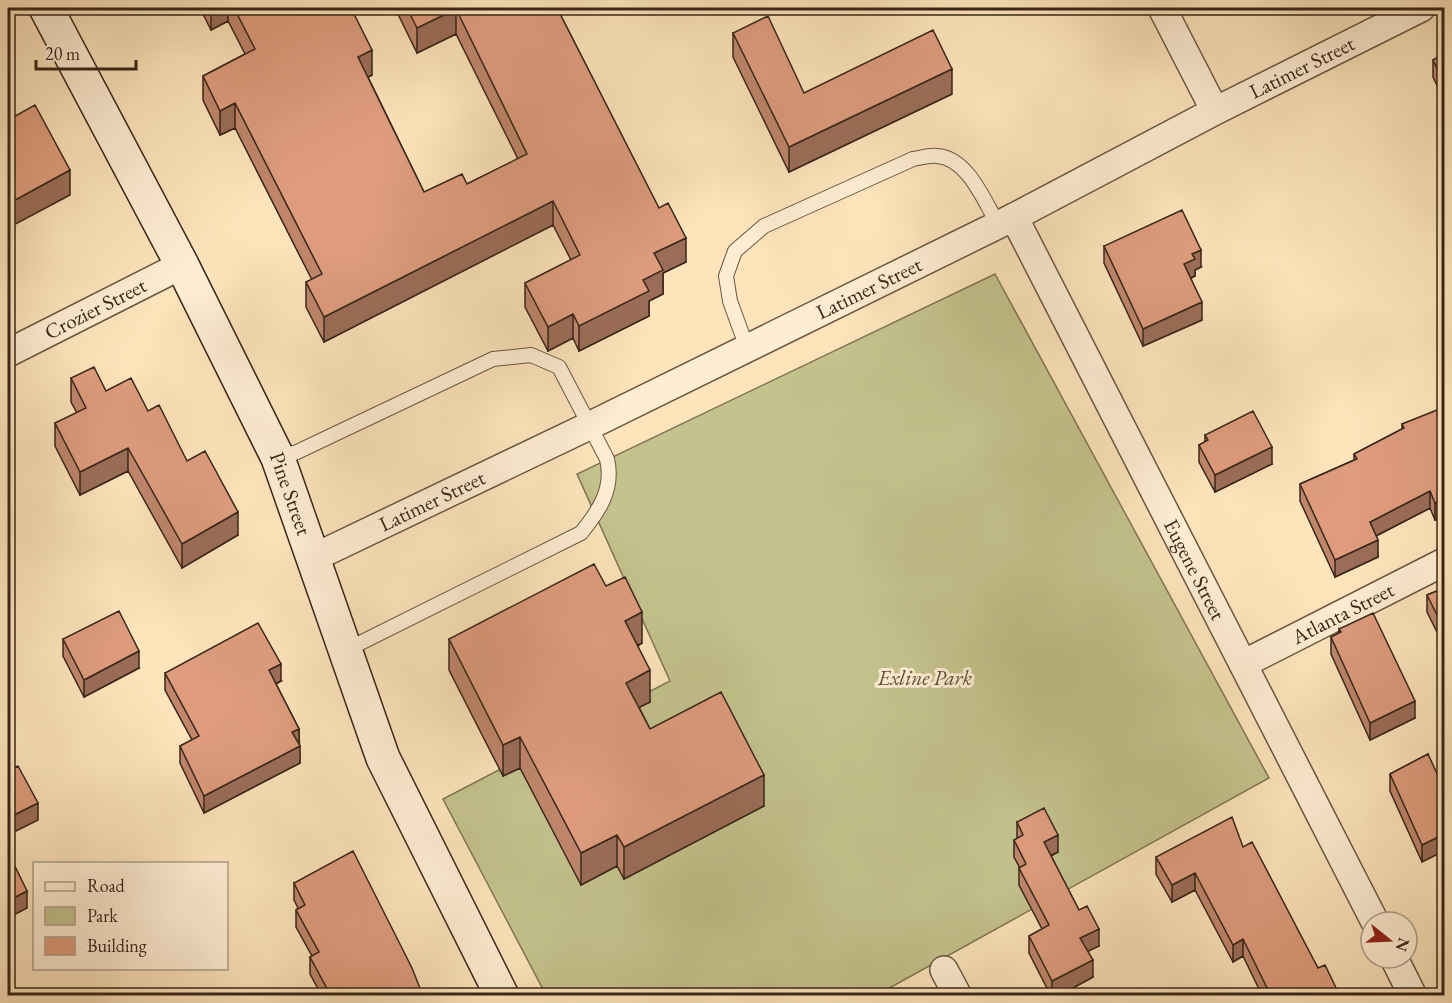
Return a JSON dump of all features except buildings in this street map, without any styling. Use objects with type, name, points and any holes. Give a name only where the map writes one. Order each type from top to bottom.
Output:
[{"type":"street","name":"Pine Street","points":[[46,8],[182,265],[278,458],[343,651],[383,758],[502,996]]},
{"type":"street","points":[[1162,8],[1215,111]]},
{"type":"street","name":"Latimer Street","points":[[313,558],[591,425],[1006,221],[1215,111],[1421,8]]},
{"type":"street","name":"Eugene Street","points":[[1006,221],[1243,664],[1369,910]]},
{"type":"street","name":"Crozier Street","points":[[8,353],[182,265]]},
{"type":"street","name":"Atlanta Street","points":[[1243,664],[1444,562]]},
{"type":"street","points":[[944,970],[958,996]]},
{"type":"street","points":[[1400,970],[1413,996]]},
{"type":"lane","points":[[747,348],[730,301],[726,276],[735,251],[764,226],[913,159],[937,156],[955,162],[1006,221]]},
{"type":"lane","points":[[278,458],[297,452],[493,359],[531,355],[559,367],[607,459],[610,474],[598,512],[581,533],[343,651]]},
{"type":"green space","name":"Exline Park","points":[[995,274],[1269,778],[875,996],[546,995],[443,799],[670,681],[577,474]]}]
